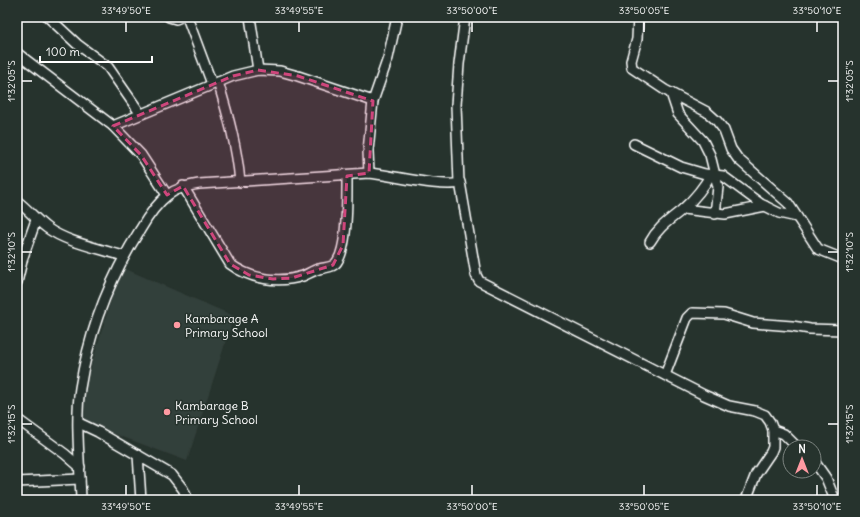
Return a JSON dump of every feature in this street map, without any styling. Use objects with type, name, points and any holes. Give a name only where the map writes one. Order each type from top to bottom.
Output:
[{"type":"street","points":[[48,17],[77,44],[108,67],[140,113]]},
{"type":"street","points":[[169,17],[176,19],[181,17]]},
{"type":"street","points":[[188,17],[215,83],[234,140],[240,182]]},
{"type":"street","points":[[250,17],[258,70]]},
{"type":"street","points":[[369,173],[368,151],[373,101],[388,58],[397,17]]},
{"type":"street","points":[[466,17],[459,64],[456,105],[460,182],[476,275],[480,281],[723,404],[755,411],[765,415],[773,430],[771,452],[756,474],[746,500]]},
{"type":"street","points":[[638,17],[637,39],[631,62],[632,68],[671,93],[707,112],[717,121],[724,130],[731,149],[738,159],[788,203],[818,249],[843,259]]},
{"type":"street","points":[[17,53],[113,126],[141,154],[167,195]]},
{"type":"street","points":[[113,126],[140,113],[233,76],[258,70],[280,72],[298,76],[373,101]]},
{"type":"street","points":[[671,93],[682,119],[696,133],[708,149],[713,174],[718,188],[714,214]]},
{"type":"street","points":[[634,144],[681,167],[713,174],[727,179],[765,206],[779,213],[797,216]]},
{"type":"street","points":[[81,500],[79,423],[80,389],[94,325],[103,300],[123,256],[148,217],[167,195],[184,186],[347,176],[369,173],[388,174],[444,183],[457,184],[460,182]]},
{"type":"street","points":[[650,242],[654,233],[695,197],[713,174]]},
{"type":"street","points":[[184,186],[230,264],[240,272],[249,275],[280,280],[303,276],[319,269],[330,267],[337,262],[343,245],[347,176]]},
{"type":"street","points":[[17,201],[36,220],[49,229],[68,238],[123,256]]},
{"type":"street","points":[[683,209],[714,214],[725,214],[765,206]]},
{"type":"street","points":[[17,282],[23,257],[36,220]]},
{"type":"street","points":[[665,375],[687,318],[692,313],[724,314],[753,323],[792,326],[817,330],[843,330]]},
{"type":"street","points":[[17,419],[65,454],[80,467]]},
{"type":"street","points":[[79,423],[98,432],[172,475],[183,489],[188,500]]},
{"type":"street","points":[[773,430],[784,434],[789,439]]},
{"type":"street","points":[[138,455],[141,500]]},
{"type":"street","points":[[822,472],[826,478],[835,500]]},
{"type":"street","points":[[17,482],[80,478]]},
{"type":"highlighted area","points":[[258,70],[298,76],[373,101],[369,173],[347,176],[343,245],[333,265],[292,278],[273,279],[249,275],[230,264],[183,186],[167,195],[141,155],[113,126],[233,76]]},
{"type":"shaded area","points":[[121,267],[234,316],[187,461],[75,419]]},
{"type":"place","name":"Kambarage A Primary School","points":[[177,325]]},
{"type":"place","name":"Kambarage B Primary School","points":[[167,412]]}]
